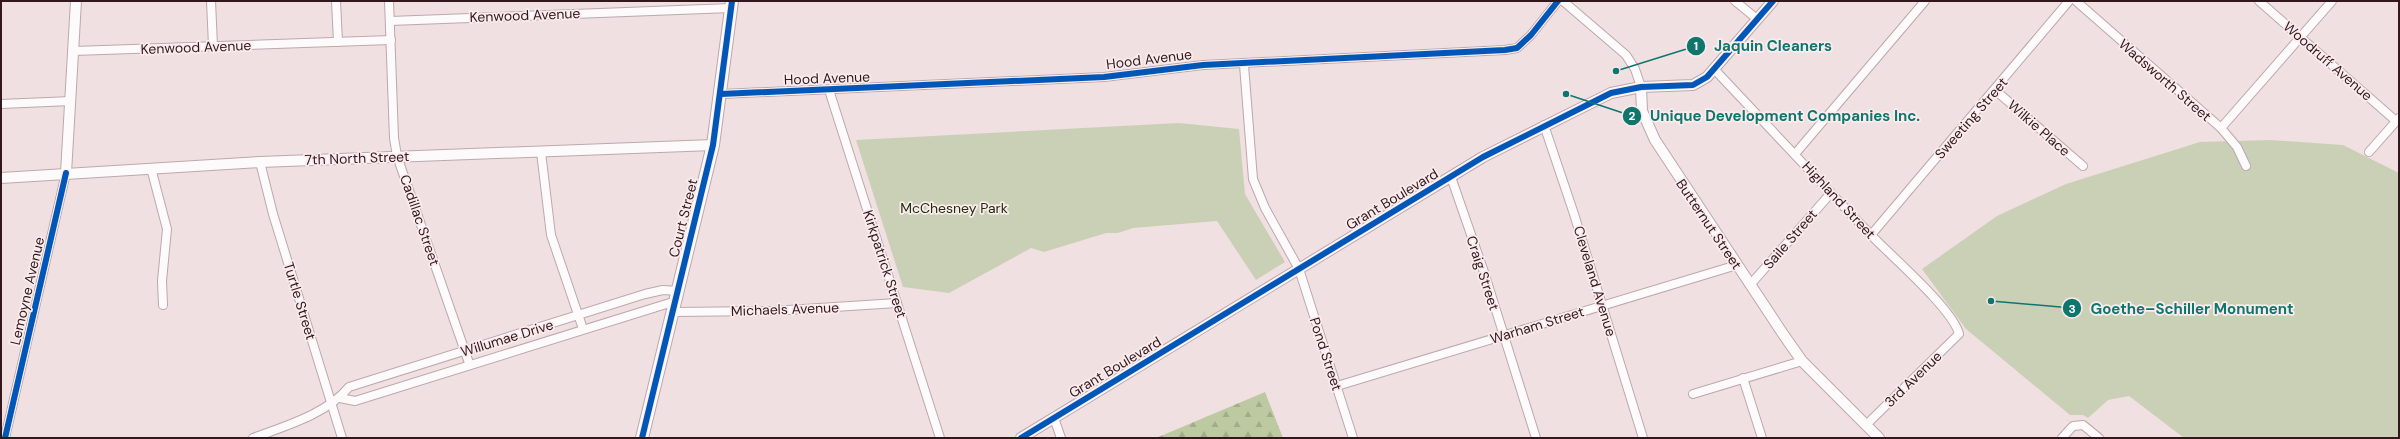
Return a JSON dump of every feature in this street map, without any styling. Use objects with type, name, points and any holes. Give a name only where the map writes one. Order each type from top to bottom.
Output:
[{"type":"main road","name":"Court Street","points":[[642,438],[713,145],[732,4]]},
{"type":"street","name":"Lemoyne Avenue","points":[[6,438],[66,173],[76,1]]},
{"type":"street","points":[[211,1],[213,46]]},
{"type":"street","points":[[336,1],[338,42]]},
{"type":"street","name":"Cadillac Street","points":[[389,1],[394,138],[397,156],[470,363]]},
{"type":"street","name":"Hood Avenue","points":[[721,94],[1104,77],[1139,74],[1173,68],[1517,48],[1531,35],[1558,1]]},
{"type":"street","name":"Butternut Street","points":[[1563,1],[1626,55],[1635,69],[1641,88],[1642,110],[1654,140],[1750,285],[1802,360],[1879,438]]},
{"type":"street","points":[[1735,1],[1757,20]]},
{"type":"street","name":"Grant Boulevard","points":[[1021,438],[1483,157],[1605,95],[1641,88],[1694,84],[1707,77],[1773,1]]},
{"type":"street","points":[[1795,154],[1925,1]]},
{"type":"street","name":"Sweeting Street","points":[[1871,235],[2069,1]]},
{"type":"street","name":"Wadsworth Street","points":[[2076,1],[2221,128],[2237,147],[2246,166]]},
{"type":"street","name":"Woodruff Avenue","points":[[2259,1],[2397,119]]},
{"type":"street","points":[[2221,128],[2332,1]]},
{"type":"street","name":"Kenwood Avenue","points":[[390,20],[732,4]]},
{"type":"street","name":"Kenwood Avenue","points":[[74,51],[391,40]]},
{"type":"street","name":"Pond Street","points":[[1244,65],[1253,178],[1265,208],[1299,270],[1354,438]]},
{"type":"street","name":"Highland Street","points":[[1714,69],[1950,316],[1959,334]]},
{"type":"street","name":"Kirkpatrick Street","points":[[829,90],[940,438]]},
{"type":"street","name":"Wilkie Place","points":[[1995,90],[2083,166]]},
{"type":"street","points":[[1,104],[71,101]]},
{"type":"street","points":[[2369,152],[2397,119]]},
{"type":"street","name":"Cleveland Avenue","points":[[1544,125],[1643,438]]},
{"type":"street","name":"7th North Street","points":[[1,178],[260,162],[713,145]]},
{"type":"street","points":[[541,152],[551,235],[582,329]]},
{"type":"street","name":"Turtle Street","points":[[260,162],[274,214],[342,438]]},
{"type":"street","points":[[151,168],[167,229],[162,281],[163,305]]},
{"type":"street","name":"Craig Street","points":[[1451,177],[1504,335],[1536,438]]},
{"type":"street","name":"Saile Street","points":[[1750,285],[1831,192]]},
{"type":"street","name":"Warham Street","points":[[1337,386],[1737,265]]},
{"type":"street","name":"Willumae Drive","points":[[253,438],[303,418],[340,398],[349,387],[645,294],[663,290],[676,301]]},
{"type":"street","name":"Michaels Avenue","points":[[676,301],[772,311],[897,304]]},
{"type":"street","name":"Willumae Drive","points":[[340,398],[355,400],[470,363],[676,301]]},
{"type":"street","name":"3rd Avenue","points":[[1866,425],[1959,334]]},
{"type":"street","points":[[1693,394],[1802,360]]},
{"type":"street","points":[[1743,378],[1762,438]]},
{"type":"street","points":[[1054,418],[1061,438]]},
{"type":"street","points":[[2062,438],[2073,426],[2083,425],[2099,438]]},
{"type":"green space","name":"McChesney Park","points":[[1179,123],[1239,129],[1245,194],[1285,262],[1256,280],[1217,221],[1133,228],[1118,233],[1106,233],[1044,252],[1031,248],[949,293],[903,287],[856,140]]},
{"type":"green space","points":[[2270,140],[2343,145],[2399,173],[2399,438],[2184,438],[2129,396],[2108,400],[2088,418],[2083,415],[2070,415],[1966,329],[1922,269],[1997,216],[2066,184],[2200,142]]},
{"type":"green space","points":[[1265,392],[1283,438],[1156,438]]},
{"type":"cycle path","points":[[642,438],[713,145],[732,1]]},
{"type":"cycle path","points":[[721,94],[1104,77],[1203,65],[1505,50],[1517,48],[1531,35],[1558,1]]},
{"type":"cycle path","points":[[1021,438],[1483,157],[1611,93],[1641,87],[1693,85],[1707,77],[1773,1]]},
{"type":"cycle path","points":[[5,438],[66,173]]},
{"type":"place","name":"Jaquin Cleaners","points":[[1616,71]]},
{"type":"place","name":"Unique Development Companies Inc.","points":[[1566,94]]},
{"type":"place","name":"Goethe–Schiller Monument","points":[[1991,301]]}]
